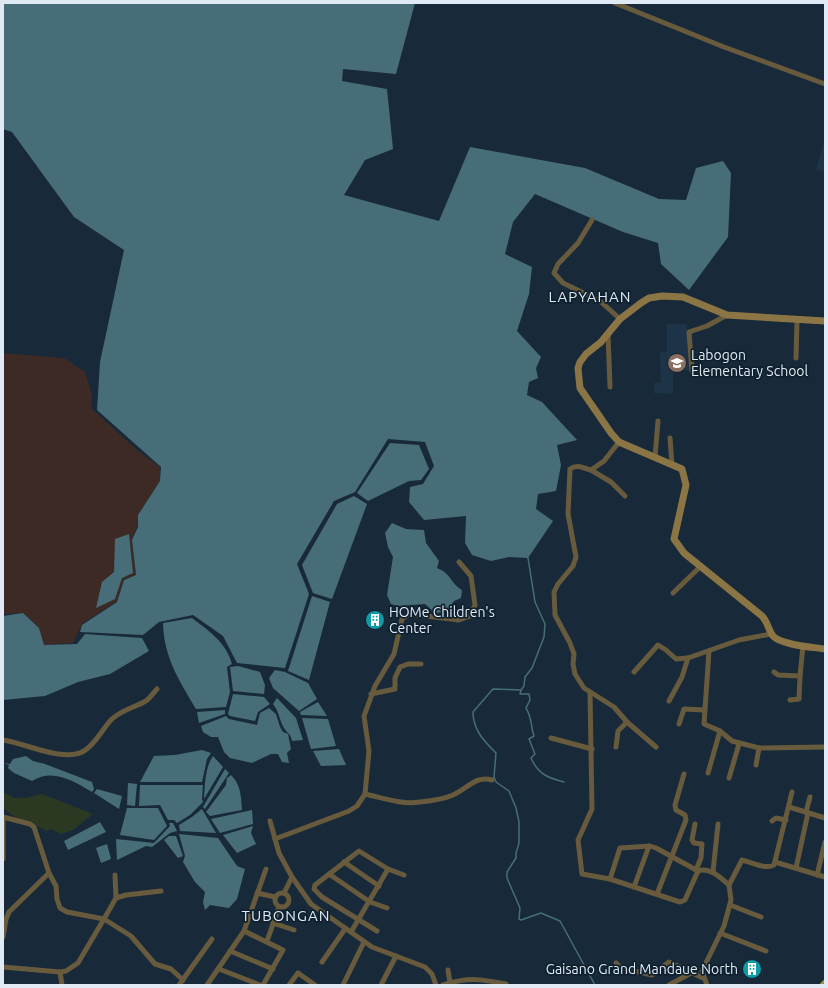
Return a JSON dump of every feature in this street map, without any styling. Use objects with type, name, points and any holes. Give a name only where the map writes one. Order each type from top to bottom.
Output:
[{"type":"street","points":[[616,3],[724,47],[825,84]]},
{"type":"street","points":[[592,220],[578,243],[558,264],[554,273],[563,283],[600,301],[620,319]]},
{"type":"street","points":[[825,321],[727,315],[683,297],[662,296],[649,298],[640,303],[620,319],[580,362],[578,378],[580,388],[610,433],[619,442],[682,469],[686,485],[679,520],[674,532],[674,539],[684,553],[762,616],[767,621],[771,634],[775,638],[803,646],[825,649]]},
{"type":"street","points":[[692,371],[690,332],[707,326],[727,315]]},
{"type":"street","points":[[796,320],[796,358]]},
{"type":"street","points":[[608,333],[610,387]]},
{"type":"street","points":[[656,457],[658,421]]},
{"type":"street","points":[[670,438],[672,464]]},
{"type":"street","points":[[591,470],[604,460],[619,442]]},
{"type":"street","points":[[625,496],[611,482],[591,470],[579,466],[574,466],[570,470],[568,514],[576,557],[573,566],[558,584],[554,603],[555,615],[574,654],[573,664],[575,674],[584,688],[614,707],[626,722],[656,747]]},
{"type":"street","points":[[275,839],[357,806],[365,794],[369,751],[364,716],[371,694],[394,654],[401,623],[405,616],[410,614],[459,620],[465,619],[472,612],[475,605],[472,576],[459,562]]},
{"type":"street","points":[[673,593],[701,566]]},
{"type":"street","points":[[634,672],[658,645],[676,659],[688,658],[739,640],[771,634]]},
{"type":"street","points":[[790,700],[799,699],[803,646]]},
{"type":"street","points":[[708,651],[704,724],[720,731],[732,741],[759,748],[825,747]]},
{"type":"street","points":[[669,701],[682,676],[688,658]]},
{"type":"street","points":[[371,694],[395,689],[395,678],[400,667],[408,664],[421,664]]},
{"type":"street","points":[[774,672],[778,675],[800,676]]},
{"type":"street","points":[[3,740],[17,742],[62,756],[82,752],[101,735],[112,720],[130,707],[146,702],[157,689]]},
{"type":"street","points":[[590,692],[592,810],[578,840],[580,863],[584,876],[610,879],[680,902],[685,900],[697,870],[703,848],[702,844],[693,842],[696,824]]},
{"type":"street","points":[[679,724],[684,709],[704,710]]},
{"type":"street","points":[[616,747],[618,731],[626,722]]},
{"type":"street","points":[[708,773],[720,731]]},
{"type":"street","points":[[551,738],[592,749]]},
{"type":"street","points":[[728,778],[739,744]]},
{"type":"street","points":[[756,765],[759,748]]},
{"type":"street","points":[[657,894],[686,820],[685,815],[676,810],[675,805],[684,774]]},
{"type":"street","points":[[365,794],[409,803],[452,796],[478,780],[483,778],[492,780]]},
{"type":"street","points":[[707,985],[703,978],[702,971],[720,933],[730,905],[730,885],[741,861],[770,867],[775,862],[792,792]]},
{"type":"street","points":[[796,868],[810,797]]},
{"type":"street","points":[[789,808],[825,818]]},
{"type":"street","points":[[3,859],[3,817],[30,824],[34,827],[49,874],[56,886],[57,899],[60,908],[67,912],[104,919],[131,936],[155,964],[171,969],[183,980]]},
{"type":"street","points":[[772,822],[776,818],[786,820]]},
{"type":"street","points":[[270,821],[279,854],[292,877],[311,904],[364,942],[383,952],[425,967],[432,974],[436,985]]},
{"type":"street","points":[[713,872],[718,824]]},
{"type":"street","points":[[817,875],[825,842]]},
{"type":"street","points":[[610,879],[620,848],[649,846],[672,856],[697,870],[703,869],[713,872],[730,885]]},
{"type":"street","points":[[634,886],[649,846]]},
{"type":"street","points":[[377,931],[322,897],[314,889],[315,884],[359,851],[388,869],[404,875]]},
{"type":"street","points":[[344,862],[379,886]]},
{"type":"street","points":[[775,862],[825,877]]},
{"type":"street","points":[[351,932],[388,869]]},
{"type":"street","points":[[208,985],[244,931],[266,870]]},
{"type":"street","points":[[3,937],[6,919],[10,912],[49,874]]},
{"type":"street","points":[[3,968],[60,972],[66,971],[78,963],[116,898],[115,874]]},
{"type":"street","points":[[329,874],[370,902],[387,908]]},
{"type":"street","points":[[284,893],[292,877]]},
{"type":"street","points":[[116,898],[126,894],[160,892]]},
{"type":"street","points":[[257,893],[275,897]]},
{"type":"street","points":[[275,897],[280,893],[284,893]]},
{"type":"street","points":[[279,907],[286,906],[289,903],[288,895],[284,893]]},
{"type":"street","points":[[275,897],[276,905],[279,907]]},
{"type":"street","points":[[730,905],[761,917]]},
{"type":"street","points":[[266,941],[279,907]]},
{"type":"street","points":[[273,923],[294,930]]},
{"type":"street","points":[[322,962],[345,929]]},
{"type":"street","points":[[244,931],[282,949],[263,985]]},
{"type":"street","points":[[720,933],[766,951]]},
{"type":"street","points":[[179,985],[212,939]]},
{"type":"street","points":[[343,985],[364,942]]},
{"type":"street","points":[[230,951],[272,969]]},
{"type":"street","points":[[381,985],[396,956]]},
{"type":"street","points":[[616,963],[621,968],[652,975],[669,962],[703,978]]},
{"type":"street","points":[[219,969],[260,985]]},
{"type":"street","points":[[448,970],[450,983]]},
{"type":"street","points":[[60,972],[62,985]]},
{"type":"street","points":[[670,985],[693,972]]},
{"type":"street","points":[[289,985],[298,973],[315,985]]},
{"type":"street","points":[[443,985],[477,979],[506,984]]},
{"type":"shaded area","points":[[3,3],[415,3],[396,74],[343,69],[342,81],[387,89],[393,149],[365,160],[344,195],[439,221],[470,147],[585,168],[659,199],[686,200],[696,168],[723,161],[731,173],[728,237],[689,290],[661,264],[658,243],[623,232],[535,194],[513,222],[505,254],[532,267],[529,294],[517,331],[541,357],[536,368],[538,378],[529,382],[527,395],[542,402],[577,440],[557,445],[561,465],[556,491],[538,494],[536,509],[553,521],[528,558],[509,557],[491,561],[472,555],[465,543],[466,516],[424,520],[409,502],[410,487],[423,484],[434,466],[425,442],[388,439],[355,492],[334,501],[297,564],[309,594],[285,668],[237,663],[223,636],[193,615],[159,622],[143,635],[80,632],[82,625],[117,602],[124,580],[136,575],[132,540],[138,527],[138,515],[160,481],[161,467],[97,410],[100,362],[124,250],[74,217],[12,132],[3,129]]},
{"type":"shaded area","points":[[825,137],[825,172],[816,170]]},
{"type":"shaded area","name":"Labogon Elementary School","points":[[667,324],[687,324],[688,356],[695,357],[694,370],[673,370],[673,394],[654,393],[654,383],[661,383],[660,352],[667,352]]},
{"type":"shaded area","points":[[3,353],[64,358],[85,372],[92,395],[91,408],[138,451],[160,467],[160,481],[138,515],[137,527],[132,540],[136,575],[124,579],[117,601],[82,624],[73,643],[44,645],[39,628],[23,613],[3,614]]},
{"type":"shaded area","points":[[390,443],[419,445],[429,469],[421,480],[409,481],[368,501],[357,493]]},
{"type":"shaded area","points":[[354,496],[367,504],[332,599],[313,593],[302,565],[337,504]]},
{"type":"shaded area","points":[[392,523],[406,529],[424,530],[426,543],[439,561],[437,568],[448,575],[462,590],[461,598],[454,601],[446,612],[435,613],[425,604],[398,606],[391,604],[387,595],[393,557],[388,547],[385,533]]},
{"type":"shaded area","points":[[129,534],[133,573],[122,578],[115,599],[96,608],[102,582],[114,572],[115,539]]},
{"type":"shaded area","points":[[312,596],[330,602],[309,680],[288,671]]},
{"type":"shaded area","points":[[23,613],[39,628],[44,645],[77,644],[85,634],[142,638],[149,651],[110,674],[78,682],[45,696],[3,700],[3,616]]},
{"type":"shaded area","points":[[192,618],[221,643],[229,656],[232,664],[227,667],[230,692],[226,707],[196,709],[178,678],[169,658],[164,636],[163,623]]},
{"type":"shaded area","points":[[238,666],[260,672],[265,685],[264,694],[233,691],[230,667]]},
{"type":"shaded area","points":[[275,670],[285,672],[308,683],[317,699],[299,711],[273,688],[269,678]]},
{"type":"shaded area","points":[[233,694],[264,697],[270,704],[258,712],[255,721],[230,716],[228,714]]},
{"type":"shaded area","points":[[277,698],[296,718],[303,740],[292,741],[290,735],[284,728],[277,709],[273,704]]},
{"type":"shaded area","points":[[318,702],[327,716],[301,715],[300,712]]},
{"type":"shaded area","points":[[269,708],[276,714],[283,732],[288,734],[291,749],[287,753],[289,763],[282,762],[278,754],[271,754],[252,763],[230,758],[224,752],[218,737],[211,737],[203,732],[201,726],[226,716],[229,719],[257,725],[260,713]]},
{"type":"shaded area","points":[[225,710],[225,714],[199,723],[197,712]]},
{"type":"shaded area","points":[[302,718],[328,719],[336,746],[311,749]]},
{"type":"shaded area","points":[[339,749],[346,765],[321,766],[313,751]]},
{"type":"shaded area","points":[[202,750],[211,753],[207,759],[202,782],[140,782],[154,756],[175,755]]},
{"type":"shaded area","points":[[26,756],[33,761],[92,782],[94,789],[92,792],[70,780],[55,776],[40,777],[32,781],[14,773],[8,768],[9,765],[3,763],[10,764],[13,759]]},
{"type":"shaded area","points":[[213,756],[223,767],[204,799],[208,765]]},
{"type":"shaded area","points":[[225,769],[229,773],[205,809],[203,807]]},
{"type":"shaded area","points":[[231,775],[239,787],[242,810],[210,816],[206,812],[226,785],[227,778]]},
{"type":"shaded area","points":[[128,783],[137,784],[135,806],[127,805]]},
{"type":"shaded area","points":[[140,785],[203,785],[203,802],[190,815],[177,823],[174,820],[168,820],[160,805],[139,806]]},
{"type":"shaded area","points":[[97,789],[122,796],[119,809],[94,793]]},
{"type":"shaded area","points":[[127,808],[158,808],[167,826],[154,840],[120,835]]},
{"type":"shaded area","points":[[202,809],[216,833],[180,831],[179,825]]},
{"type":"shaded area","points":[[252,810],[253,824],[220,833],[211,819]]},
{"type":"shaded area","points":[[100,822],[106,832],[68,850],[64,841]]},
{"type":"shaded area","points":[[169,823],[173,823],[177,831],[170,833],[152,847],[146,846],[117,860],[116,839],[154,843],[170,826]]},
{"type":"shaded area","points":[[253,826],[251,833],[256,844],[237,853],[223,835]]},
{"type":"shaded area","points":[[179,834],[218,838],[237,866],[245,869],[237,899],[229,908],[210,905],[205,910],[203,902],[205,892],[195,882],[183,862],[185,856]]},
{"type":"shaded area","points":[[169,836],[176,836],[183,856],[178,858],[164,840]]},
{"type":"shaded area","points":[[107,844],[111,859],[101,863],[96,848]]},
{"type":"green space","points":[[3,792],[15,798],[25,798],[42,794],[93,814],[73,830],[61,834],[51,829],[46,831],[29,821],[18,819],[3,808]]},
{"type":"waterway","points":[[528,558],[535,602],[545,624],[544,637],[532,668],[525,677],[524,686],[521,690],[493,689],[473,712],[473,718],[480,735],[496,753],[494,777],[496,782],[509,791],[516,808],[519,822],[519,843],[516,858],[507,872],[507,878],[520,908],[519,919],[521,920],[541,913],[560,921],[595,985]]},
{"type":"waterway","points":[[521,690],[520,694],[529,694],[530,700],[526,708],[530,716],[534,736],[529,739],[535,754],[531,758],[540,772],[553,779],[564,782]]},
{"type":"place","name":"Labogon Elementary School","points":[[677,363]]},
{"type":"place","name":"HOMe Children's Center","points":[[375,620]]},
{"type":"place","name":"Gaisano Grand Mandaue North","points":[[752,969]]},
{"type":"district","name":"LAPYAHAN","points":[[590,297]]},
{"type":"district","name":"TUBONGAN","points":[[286,916]]}]
